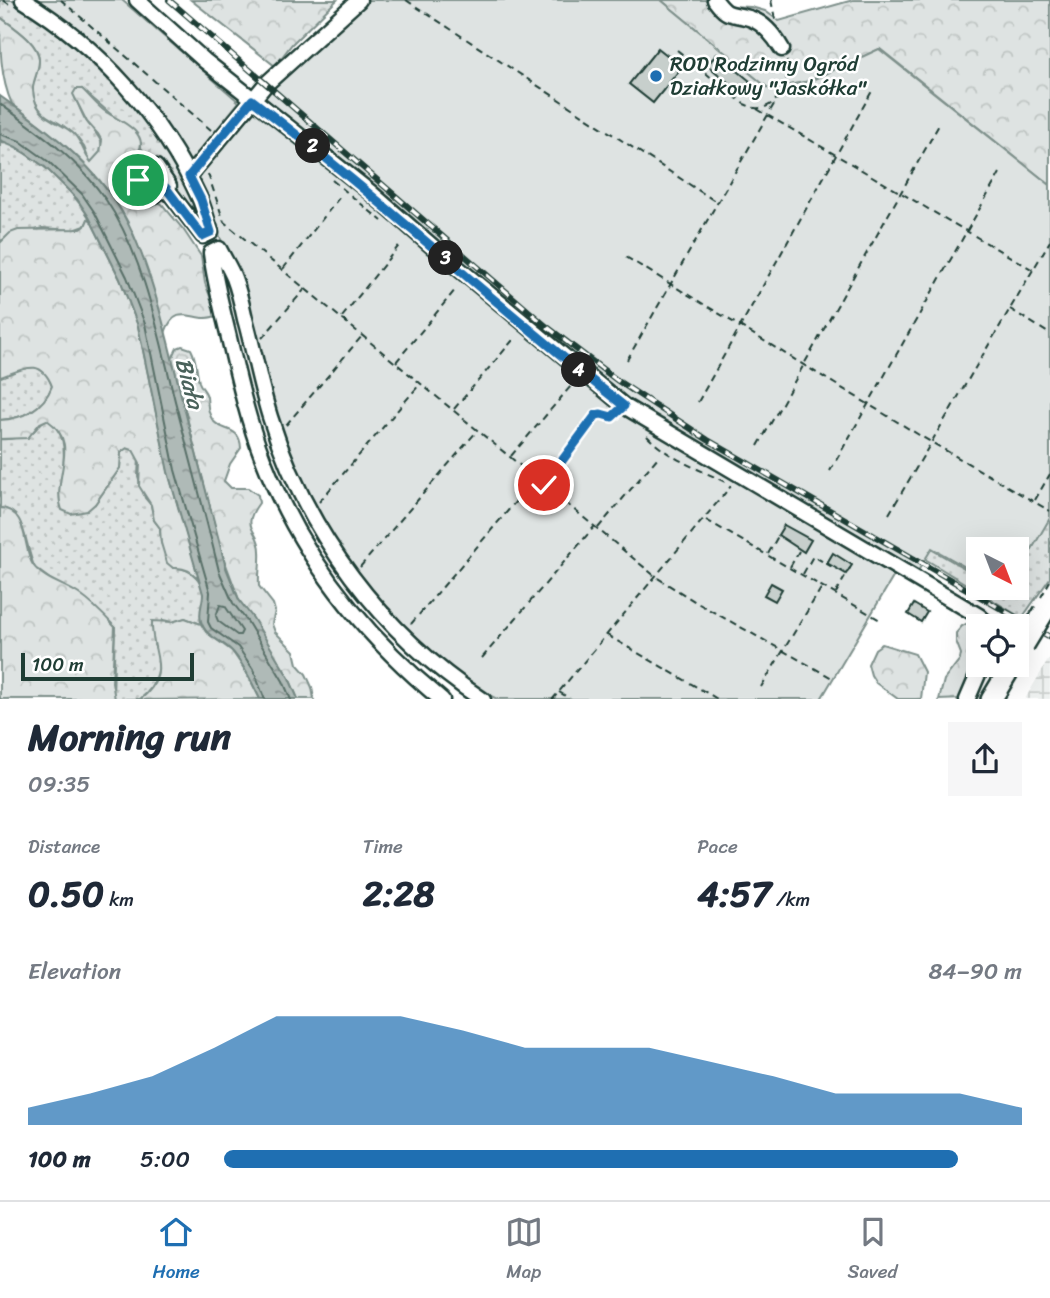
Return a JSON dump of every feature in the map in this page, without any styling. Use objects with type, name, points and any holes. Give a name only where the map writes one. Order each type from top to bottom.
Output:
[{"type":"main road","points":[[1029,635],[1045,604]]},
{"type":"main road","points":[[991,699],[1005,677]]},
{"type":"street","points":[[137,0],[205,61],[370,192],[624,406],[976,614]]},
{"type":"street","points":[[189,176],[266,84],[359,0]]},
{"type":"street","points":[[715,0],[730,15],[748,17],[759,23],[782,49]]},
{"type":"street","points":[[19,4],[65,30],[121,81],[152,117],[172,145],[201,200],[211,232],[206,231]]},
{"type":"street","points":[[146,178],[166,188],[202,236],[206,231]]},
{"type":"street","points":[[206,231],[216,253]]},
{"type":"street","points":[[442,699],[419,680],[340,597],[311,555],[281,501],[263,458],[241,388],[215,286],[211,254],[219,249],[234,279],[270,415],[285,460],[307,508],[346,571],[393,623],[458,684],[483,699]]},
{"type":"street","points":[[967,699],[977,677]]},
{"type":"path","points":[[3,0],[19,4]]},
{"type":"path","points":[[61,0],[220,139]]},
{"type":"path","points":[[406,0],[718,203]]},
{"type":"path","points":[[627,360],[777,99],[789,73],[782,49]]},
{"type":"path","points":[[677,50],[744,104],[768,115],[1033,270]]},
{"type":"path","points":[[698,402],[872,91]]},
{"type":"path","points":[[757,109],[777,99]]},
{"type":"path","points":[[758,446],[940,123]]},
{"type":"path","points":[[830,471],[1000,173]]},
{"type":"path","points":[[208,174],[224,222],[656,577],[834,679]]},
{"type":"path","points":[[283,270],[342,194]]},
{"type":"path","points":[[889,514],[1050,241]]},
{"type":"path","points":[[341,318],[401,243]]},
{"type":"path","points":[[626,257],[1050,511]]},
{"type":"path","points":[[258,343],[305,288]]},
{"type":"path","points":[[396,363],[456,289]]},
{"type":"path","points":[[1010,309],[1050,334]]},
{"type":"path","points":[[285,426],[363,335]]},
{"type":"path","points":[[453,410],[513,340]]},
{"type":"path","points":[[317,503],[421,383]]},
{"type":"path","points":[[510,457],[571,386]]},
{"type":"path","points":[[544,485],[596,415],[612,417],[624,406]]},
{"type":"path","points":[[355,573],[478,430]]},
{"type":"path","points":[[482,658],[658,457]]},
{"type":"path","points":[[1034,501],[1050,474]]},
{"type":"path","points":[[407,629],[536,478]]},
{"type":"path","points":[[552,699],[725,496]]},
{"type":"path","points":[[706,519],[882,621]]},
{"type":"path","points":[[767,555],[778,536]]},
{"type":"path","points":[[790,568],[799,551]]},
{"type":"path","points":[[802,575],[813,556],[832,567]]},
{"type":"path","points":[[835,594],[850,568]]},
{"type":"path","points":[[1045,604],[1050,581]]},
{"type":"path","points":[[761,687],[823,586]]},
{"type":"path","points":[[607,635],[719,699]]},
{"type":"path","points":[[558,692],[572,699]]},
{"type":"shaded area","points":[[1050,657],[1050,699],[1025,699]]},
{"type":"green space","points":[[0,0],[18,0],[86,52],[118,82],[163,139],[207,230],[141,148],[141,143],[82,89],[75,98],[102,145],[98,156],[91,162],[84,147],[73,134],[42,112],[33,91],[38,54],[24,36],[0,17]]},
{"type":"green space","points":[[31,0],[122,0],[239,102],[189,164],[166,131]]},
{"type":"green space","points":[[191,0],[337,0],[292,44],[275,66]]},
{"type":"green space","points":[[367,0],[286,77],[908,536],[966,569],[966,584],[591,356],[272,86]]},
{"type":"green space","points":[[367,0],[661,0],[769,89],[810,81],[879,49],[1050,185],[1050,518],[1029,554],[1029,537],[966,537],[966,567],[932,548],[910,584],[895,574],[821,699],[497,699],[461,681],[388,614],[337,552],[283,445],[228,258],[196,181],[253,107]]},
{"type":"green space","points":[[661,0],[717,0],[728,6],[765,11],[779,21],[853,0],[1050,0],[1050,185],[880,49],[810,81],[769,89]]},
{"type":"green space","points":[[0,17],[24,36],[38,54],[33,91],[39,109],[74,134],[91,162],[100,152],[102,141],[87,122],[73,94],[76,89],[82,89],[103,110],[136,132],[141,144],[138,153],[123,165],[125,182],[134,191],[162,204],[183,229],[201,256],[205,283],[217,315],[210,318],[188,315],[176,317],[165,333],[137,243],[110,193],[64,144],[12,104],[3,73]]},
{"type":"green space","points":[[0,141],[38,162],[61,182],[89,217],[85,226],[74,230],[42,228],[2,240],[0,243]]},
{"type":"green space","points":[[89,217],[120,279],[138,326],[169,475],[200,581],[188,571],[173,568],[167,563],[160,528],[154,520],[151,505],[139,486],[140,463],[133,450],[127,448],[121,452],[120,468],[95,504],[87,511],[71,514],[62,510],[59,498],[64,451],[63,440],[57,429],[47,420],[40,423],[28,438],[0,439],[0,420],[32,411],[44,400],[52,386],[42,371],[36,368],[23,369],[0,377],[0,243],[10,233],[18,230],[81,229]]},
{"type":"green space","points":[[182,346],[191,349],[193,353],[199,382],[206,395],[212,419],[237,435],[240,440],[241,448],[230,464],[224,481],[231,488],[248,488],[258,495],[259,503],[253,512],[251,524],[259,544],[259,586],[273,604],[275,611],[272,624],[275,632],[294,651],[297,664],[312,687],[314,699],[298,699],[289,678],[240,602],[221,551],[172,359],[177,348]]},
{"type":"green space","points":[[36,367],[47,374],[52,386],[44,400],[24,415],[0,420],[0,377]]},
{"type":"green space","points":[[47,419],[57,429],[63,441],[63,469],[95,504],[120,468],[121,452],[127,448],[133,450],[139,457],[138,476],[145,498],[151,505],[154,520],[160,528],[161,543],[173,568],[192,573],[202,588],[201,624],[185,618],[172,622],[163,620],[154,645],[159,659],[157,674],[146,694],[140,699],[113,698],[115,627],[35,568],[20,523],[9,510],[0,508],[0,439],[27,435]]},
{"type":"green space","points":[[1030,507],[1050,520],[1050,578],[1025,614],[1015,614],[992,600],[1029,600],[1029,537],[1021,537]]},
{"type":"green space","points":[[0,508],[16,515],[33,565],[48,578],[84,598],[115,627],[112,682],[115,699],[0,699]]},
{"type":"green space","points":[[185,618],[201,624],[206,632],[232,651],[260,699],[141,699],[150,690],[158,671],[152,621],[172,622]]},
{"type":"green space","points":[[966,624],[966,677],[973,677],[964,699],[939,699],[944,680],[960,659],[956,633]]},
{"type":"green space","points":[[882,644],[915,654],[924,672],[921,699],[898,699],[876,683],[868,664],[875,649]]},
{"type":"water","points":[[0,96],[45,129],[86,165],[124,215],[155,292],[226,568],[239,600],[289,678],[298,699],[260,699],[236,656],[203,626],[200,614],[203,594],[168,472],[138,326],[120,279],[77,199],[45,167],[16,147],[0,140]]},
{"type":"building","name":"ROD Rodzinny Ogród Działkowy \"Jaskółka\"","points":[[658,48],[682,67],[653,103],[629,84]]},
{"type":"building","points":[[717,54],[750,81],[740,92],[707,65]]},
{"type":"building","points":[[784,525],[811,540],[804,552],[778,535]]},
{"type":"building","points":[[833,553],[852,565],[846,574],[827,563]]},
{"type":"building","points":[[771,583],[782,589],[775,601],[764,595]]},
{"type":"building","points":[[914,604],[927,612],[921,622],[908,614]]},
{"type":"railway","points":[[169,0],[546,326],[618,381],[708,440],[1050,637]]},
{"type":"place","name":"ROD Rodzinny Ogród Działkowy \"Jaskółka\"","points":[[656,76]]},
{"type":"route","points":[[138,180],[150,198],[166,188],[202,236],[211,232],[201,200],[189,176],[252,100],[312,145],[624,406],[612,417],[596,415],[544,485]]},
{"type":"water label","name":"Biała","points":[[190,383]]}]
